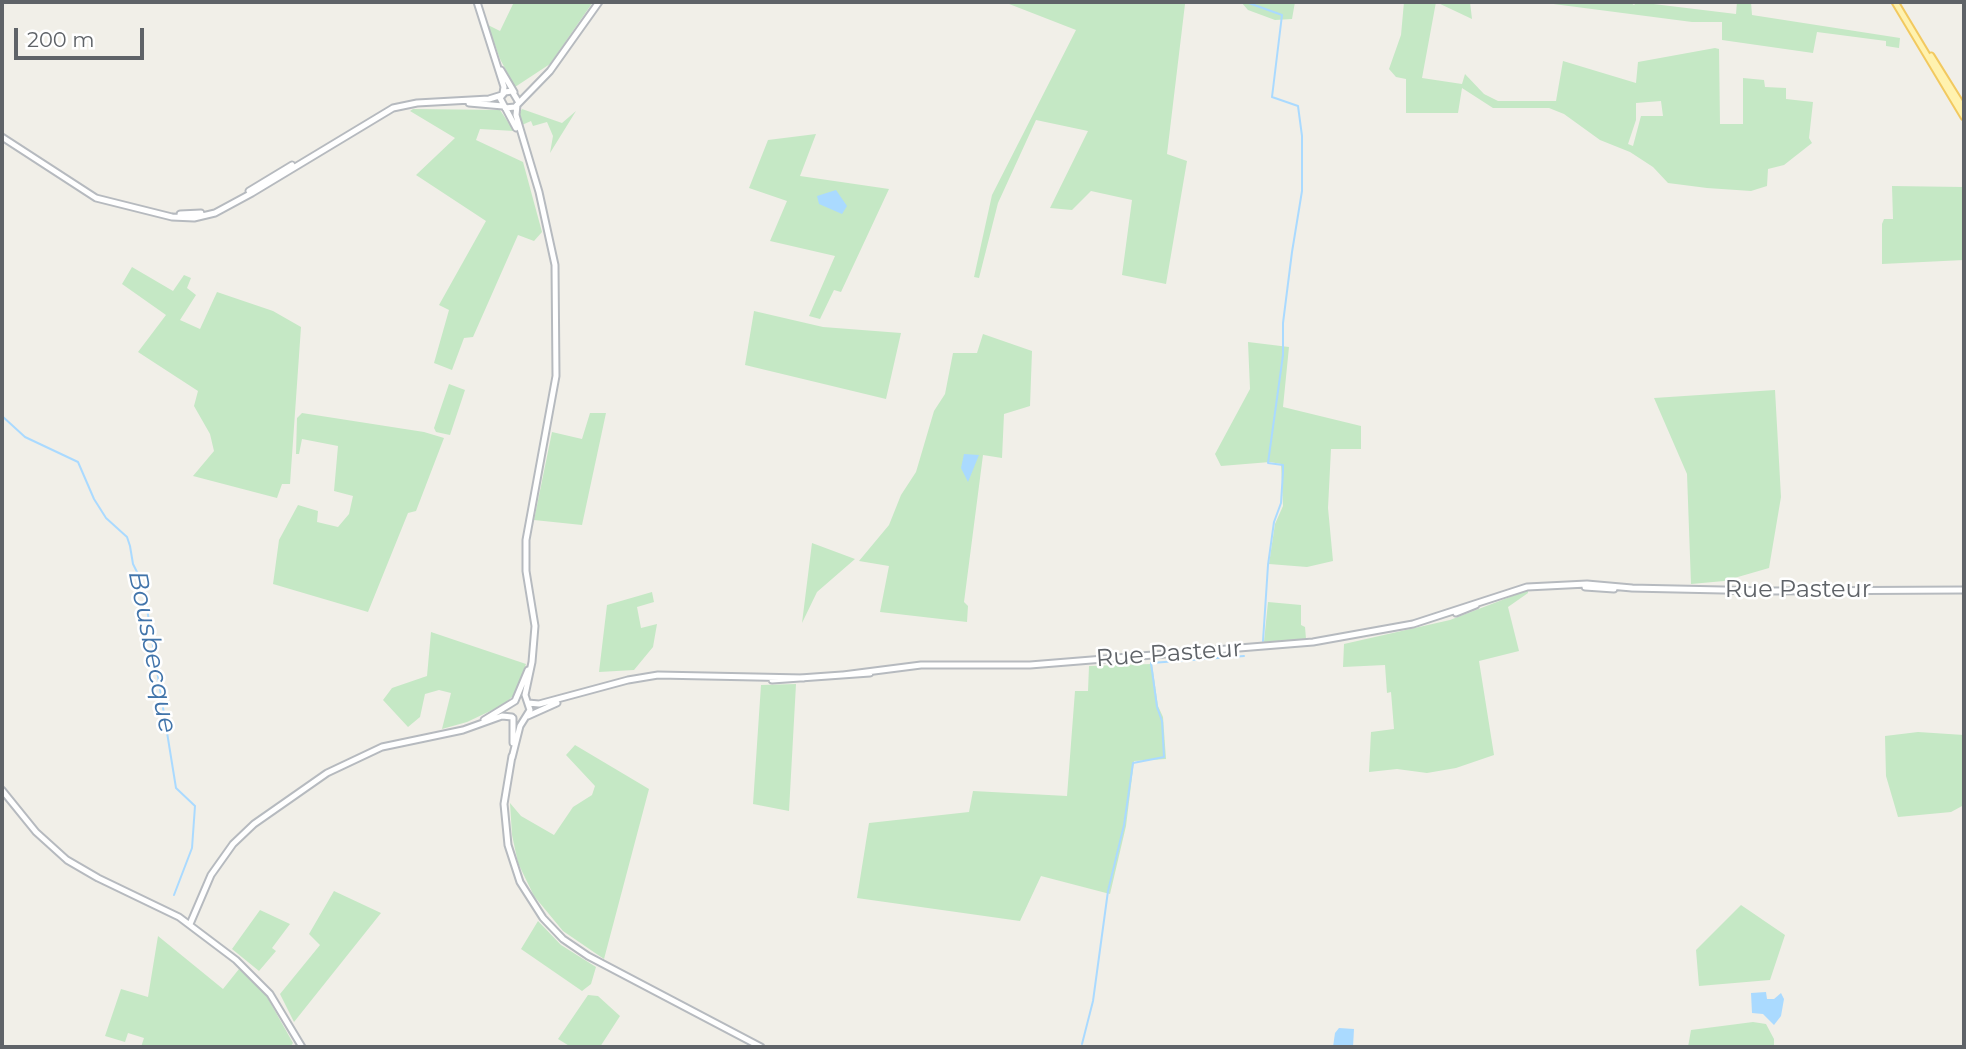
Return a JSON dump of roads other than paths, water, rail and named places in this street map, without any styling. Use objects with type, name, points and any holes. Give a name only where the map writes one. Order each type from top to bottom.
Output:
[{"type":"main road","points":[[477,2],[504,87],[504,107],[523,144]]},
{"type":"main road","points":[[449,102],[504,107],[517,104],[548,73],[599,2]]},
{"type":"main road","points":[[1897,2],[1964,117]]},
{"type":"main road","points":[[1917,36],[1964,109]]},
{"type":"main road","points":[[494,55],[515,92],[516,115],[543,211],[555,271],[556,386],[525,548],[534,618],[534,647],[526,718],[512,758]]},
{"type":"main road","points":[[2,137],[93,196],[166,215],[194,218],[225,208],[393,108],[418,103],[489,99],[523,91],[548,73]]},
{"type":"main road","name":"Rue Pasteur","points":[[513,702],[539,704],[659,676],[778,680],[947,664],[1018,666],[1226,652],[1357,637],[1472,608],[1491,597],[1532,586],[1769,592],[1964,590]]},
{"type":"main road","points":[[534,647],[513,702],[512,758],[504,804],[508,845],[520,882],[543,918],[563,939],[588,956],[761,1047]]},
{"type":"main road","name":"Rue Pasteur","points":[[526,718],[576,695]]},
{"type":"main road","points":[[472,727],[513,702]]},
{"type":"main road","points":[[188,922],[217,865],[239,837],[327,773],[383,747],[472,727],[502,716],[526,718]]},
{"type":"main road","points":[[2,790],[39,835],[70,862],[188,922],[260,982],[283,1013],[302,1047]]},
{"type":"water","points":[[836,190],[847,206],[842,214],[819,204],[817,196]]},
{"type":"water","points":[[964,454],[979,455],[968,482],[961,468]]},
{"type":"water","points":[[1766,992],[1767,999],[1774,999],[1781,993],[1784,999],[1781,1016],[1774,1025],[1763,1014],[1752,1013],[1751,993]]},
{"type":"water","points":[[1339,1028],[1354,1029],[1353,1047],[1333,1047],[1335,1033]]},
{"type":"waterway","points":[[1246,2],[1282,15],[1272,97],[1298,106],[1302,136],[1302,191],[1283,323],[1283,355],[1268,463],[1283,465],[1283,472],[1281,503],[1274,522],[1268,565],[1263,641]]},
{"type":"waterway","name":"Bousbecque","points":[[2,416],[25,437],[78,462],[94,499],[106,518],[127,537],[133,564],[143,584],[176,788],[195,806],[192,848],[174,895]]},
{"type":"waterway","points":[[1082,1044],[1093,1001],[1108,891],[1124,825],[1133,763],[1164,757],[1162,721],[1157,707],[1151,663],[1244,656]]}]
